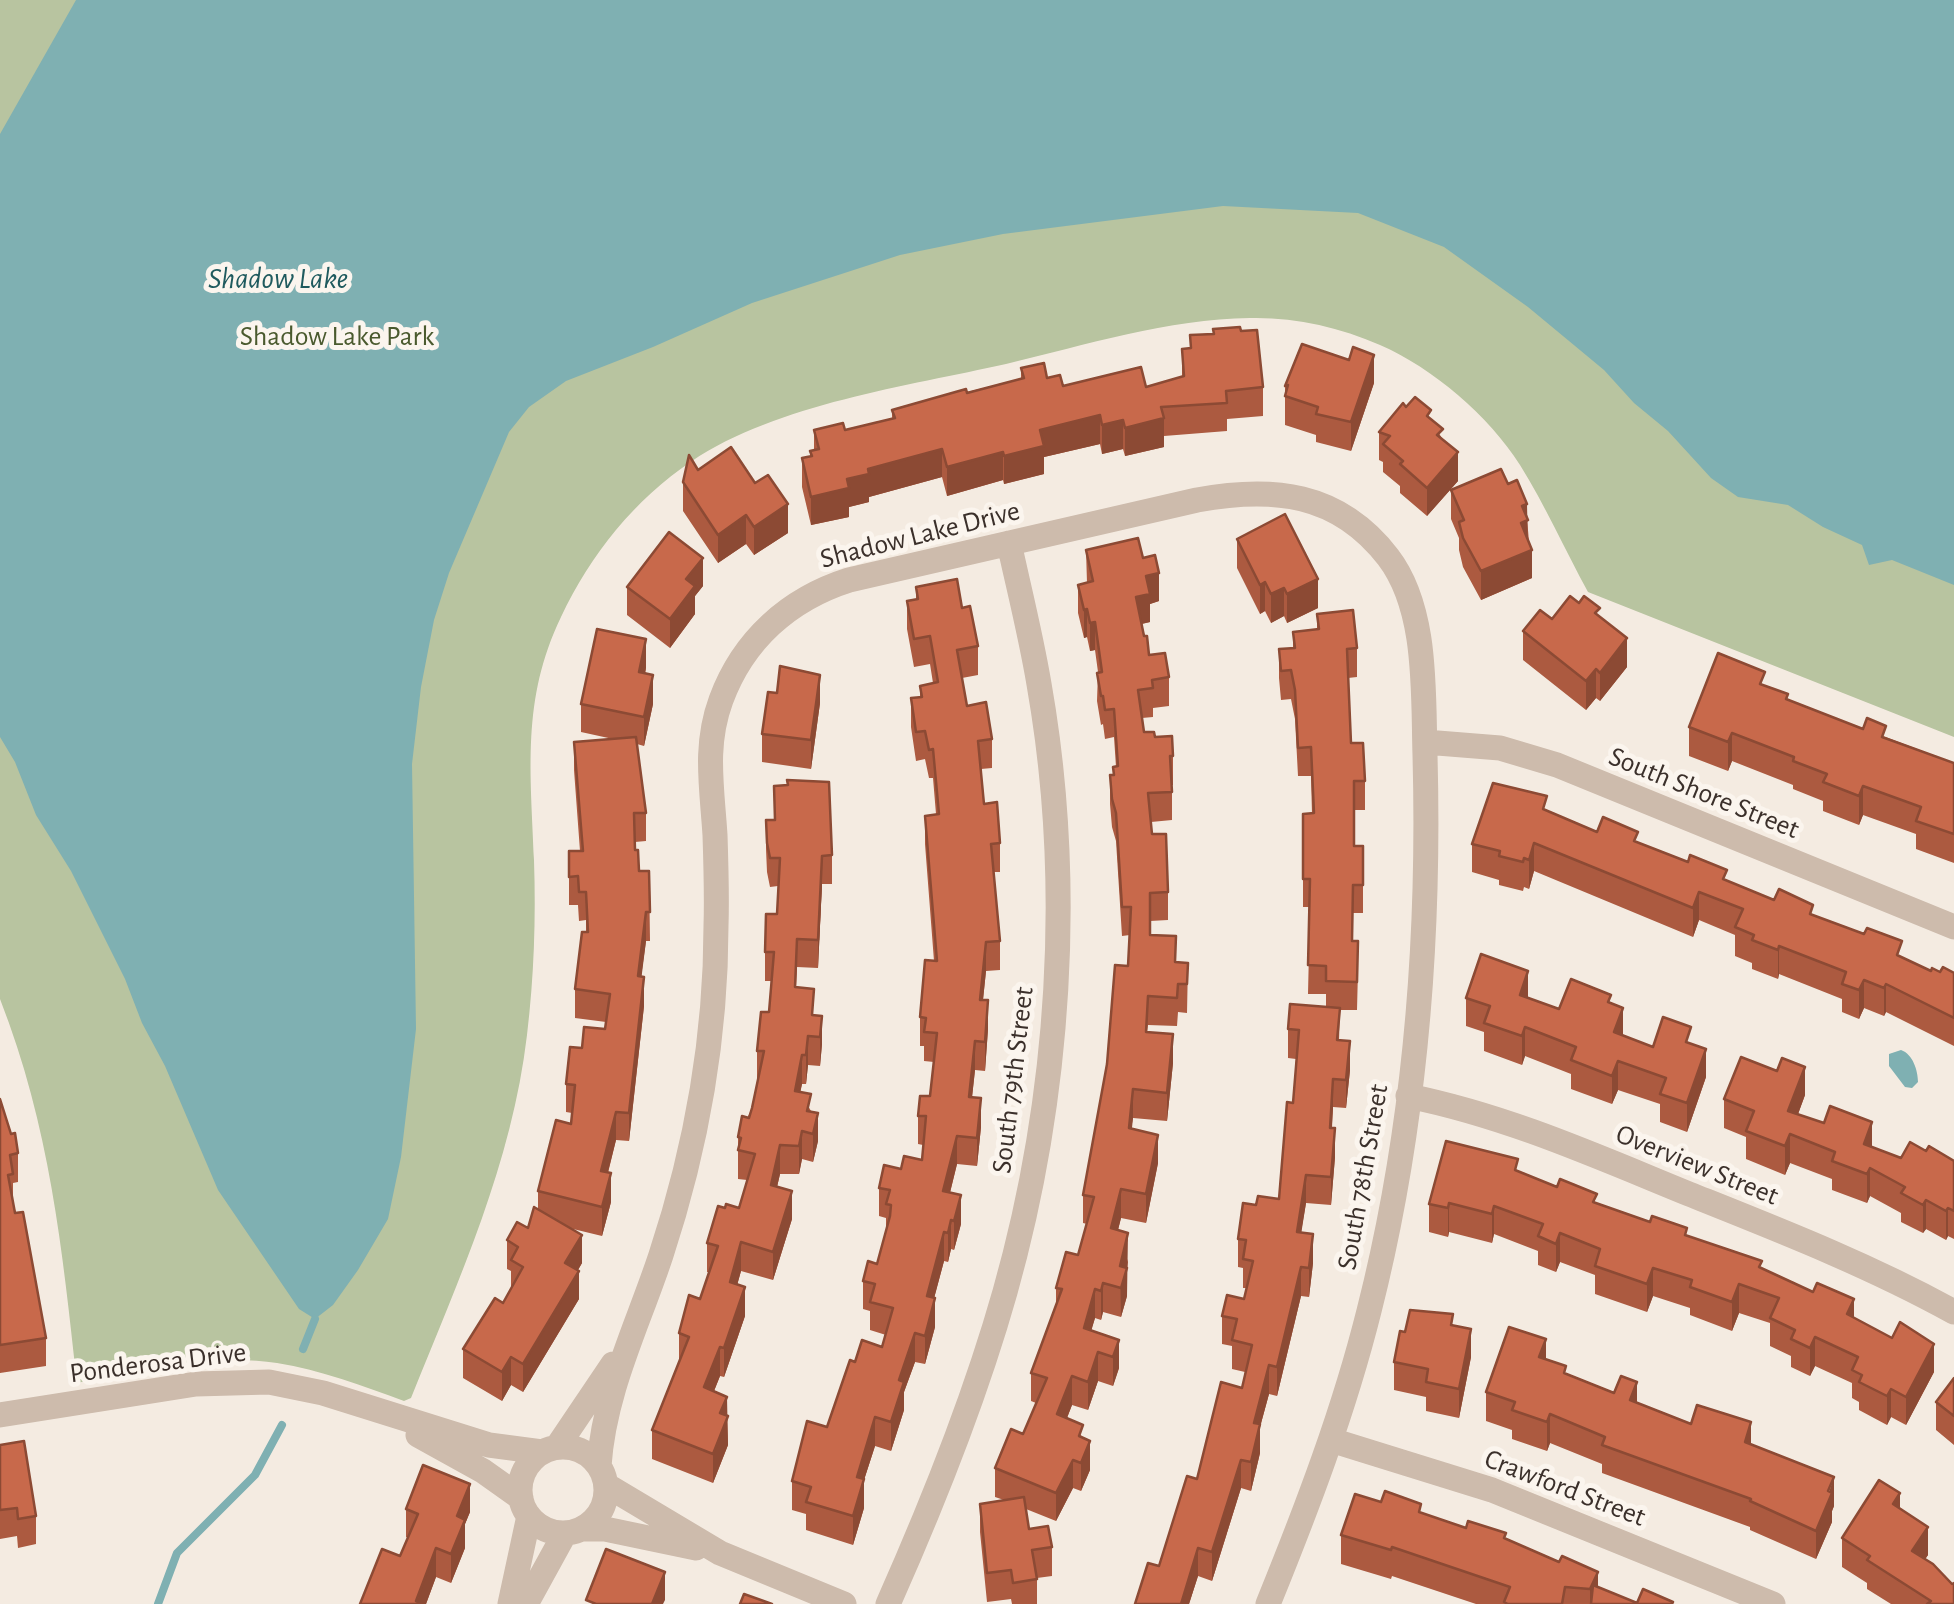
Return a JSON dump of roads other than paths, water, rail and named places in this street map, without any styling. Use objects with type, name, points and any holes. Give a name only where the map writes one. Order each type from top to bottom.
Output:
[{"type":"street","name":"Shadow Lake Drive","points":[[603,1475],[606,1416],[675,1209],[701,1096],[715,979],[710,744],[731,676],[762,632],[821,589],[1232,493],[1289,494],[1322,504],[1347,518],[1389,558],[1403,583],[1416,630],[1424,742]]},
{"type":"street","name":"South 79th Street","points":[[888,1604],[992,1338],[1020,1236],[1048,1071],[1056,956],[1052,800],[1039,685],[1008,543]]},
{"type":"street","name":"South Shore Street","points":[[1424,742],[1500,748],[1556,765],[1954,928]]},
{"type":"street","name":"South 78th Street","points":[[1268,1604],[1332,1440],[1382,1254],[1408,1096],[1425,915],[1424,742]]},
{"type":"street","name":"Overview Street","points":[[1408,1096],[1463,1107],[1541,1134],[1860,1264],[1954,1312]]},
{"type":"street","name":"Shadow Lake Drive","points":[[550,1450],[628,1344]]},
{"type":"street","name":"Ponderosa Drive","points":[[0,1414],[246,1380],[299,1387],[490,1445],[550,1450]]},
{"type":"street","name":"Ponderosa Drive","points":[[379,1412],[483,1471],[525,1507]]},
{"type":"street","name":"Crawford Street","points":[[1332,1440],[1492,1490],[1772,1604]]},
{"type":"street","points":[[510,1604],[525,1507],[520,1488],[526,1467],[550,1450],[576,1448],[603,1475],[720,1553]]},
{"type":"street","points":[[526,1604],[574,1531],[599,1515],[606,1495],[603,1475]]},
{"type":"street","points":[[525,1507],[545,1529],[634,1534],[720,1553],[844,1604]]},
{"type":"water","name":"Shadow Lake","points":[[76,0],[1954,0],[1954,585],[1892,560],[1869,565],[1862,545],[1788,505],[1738,497],[1711,478],[1604,370],[1528,307],[1444,247],[1358,213],[1223,206],[1003,234],[900,255],[752,303],[566,381],[529,407],[509,432],[449,573],[434,620],[412,764],[416,1029],[401,1157],[388,1219],[333,1305],[315,1319],[299,1309],[218,1190],[125,979],[71,871],[36,815],[15,762],[0,737],[0,134]]},
{"type":"water","points":[[1901,1050],[1916,1068],[1918,1082],[1912,1088],[1905,1087],[1889,1066],[1889,1054]]},
{"type":"waterway","points":[[303,1349],[315,1319]]},
{"type":"waterway","points":[[158,1604],[177,1553],[255,1475],[282,1425]]},
{"type":"park label","name":"Shadow Lake Park","points":[[337,337]]}]
